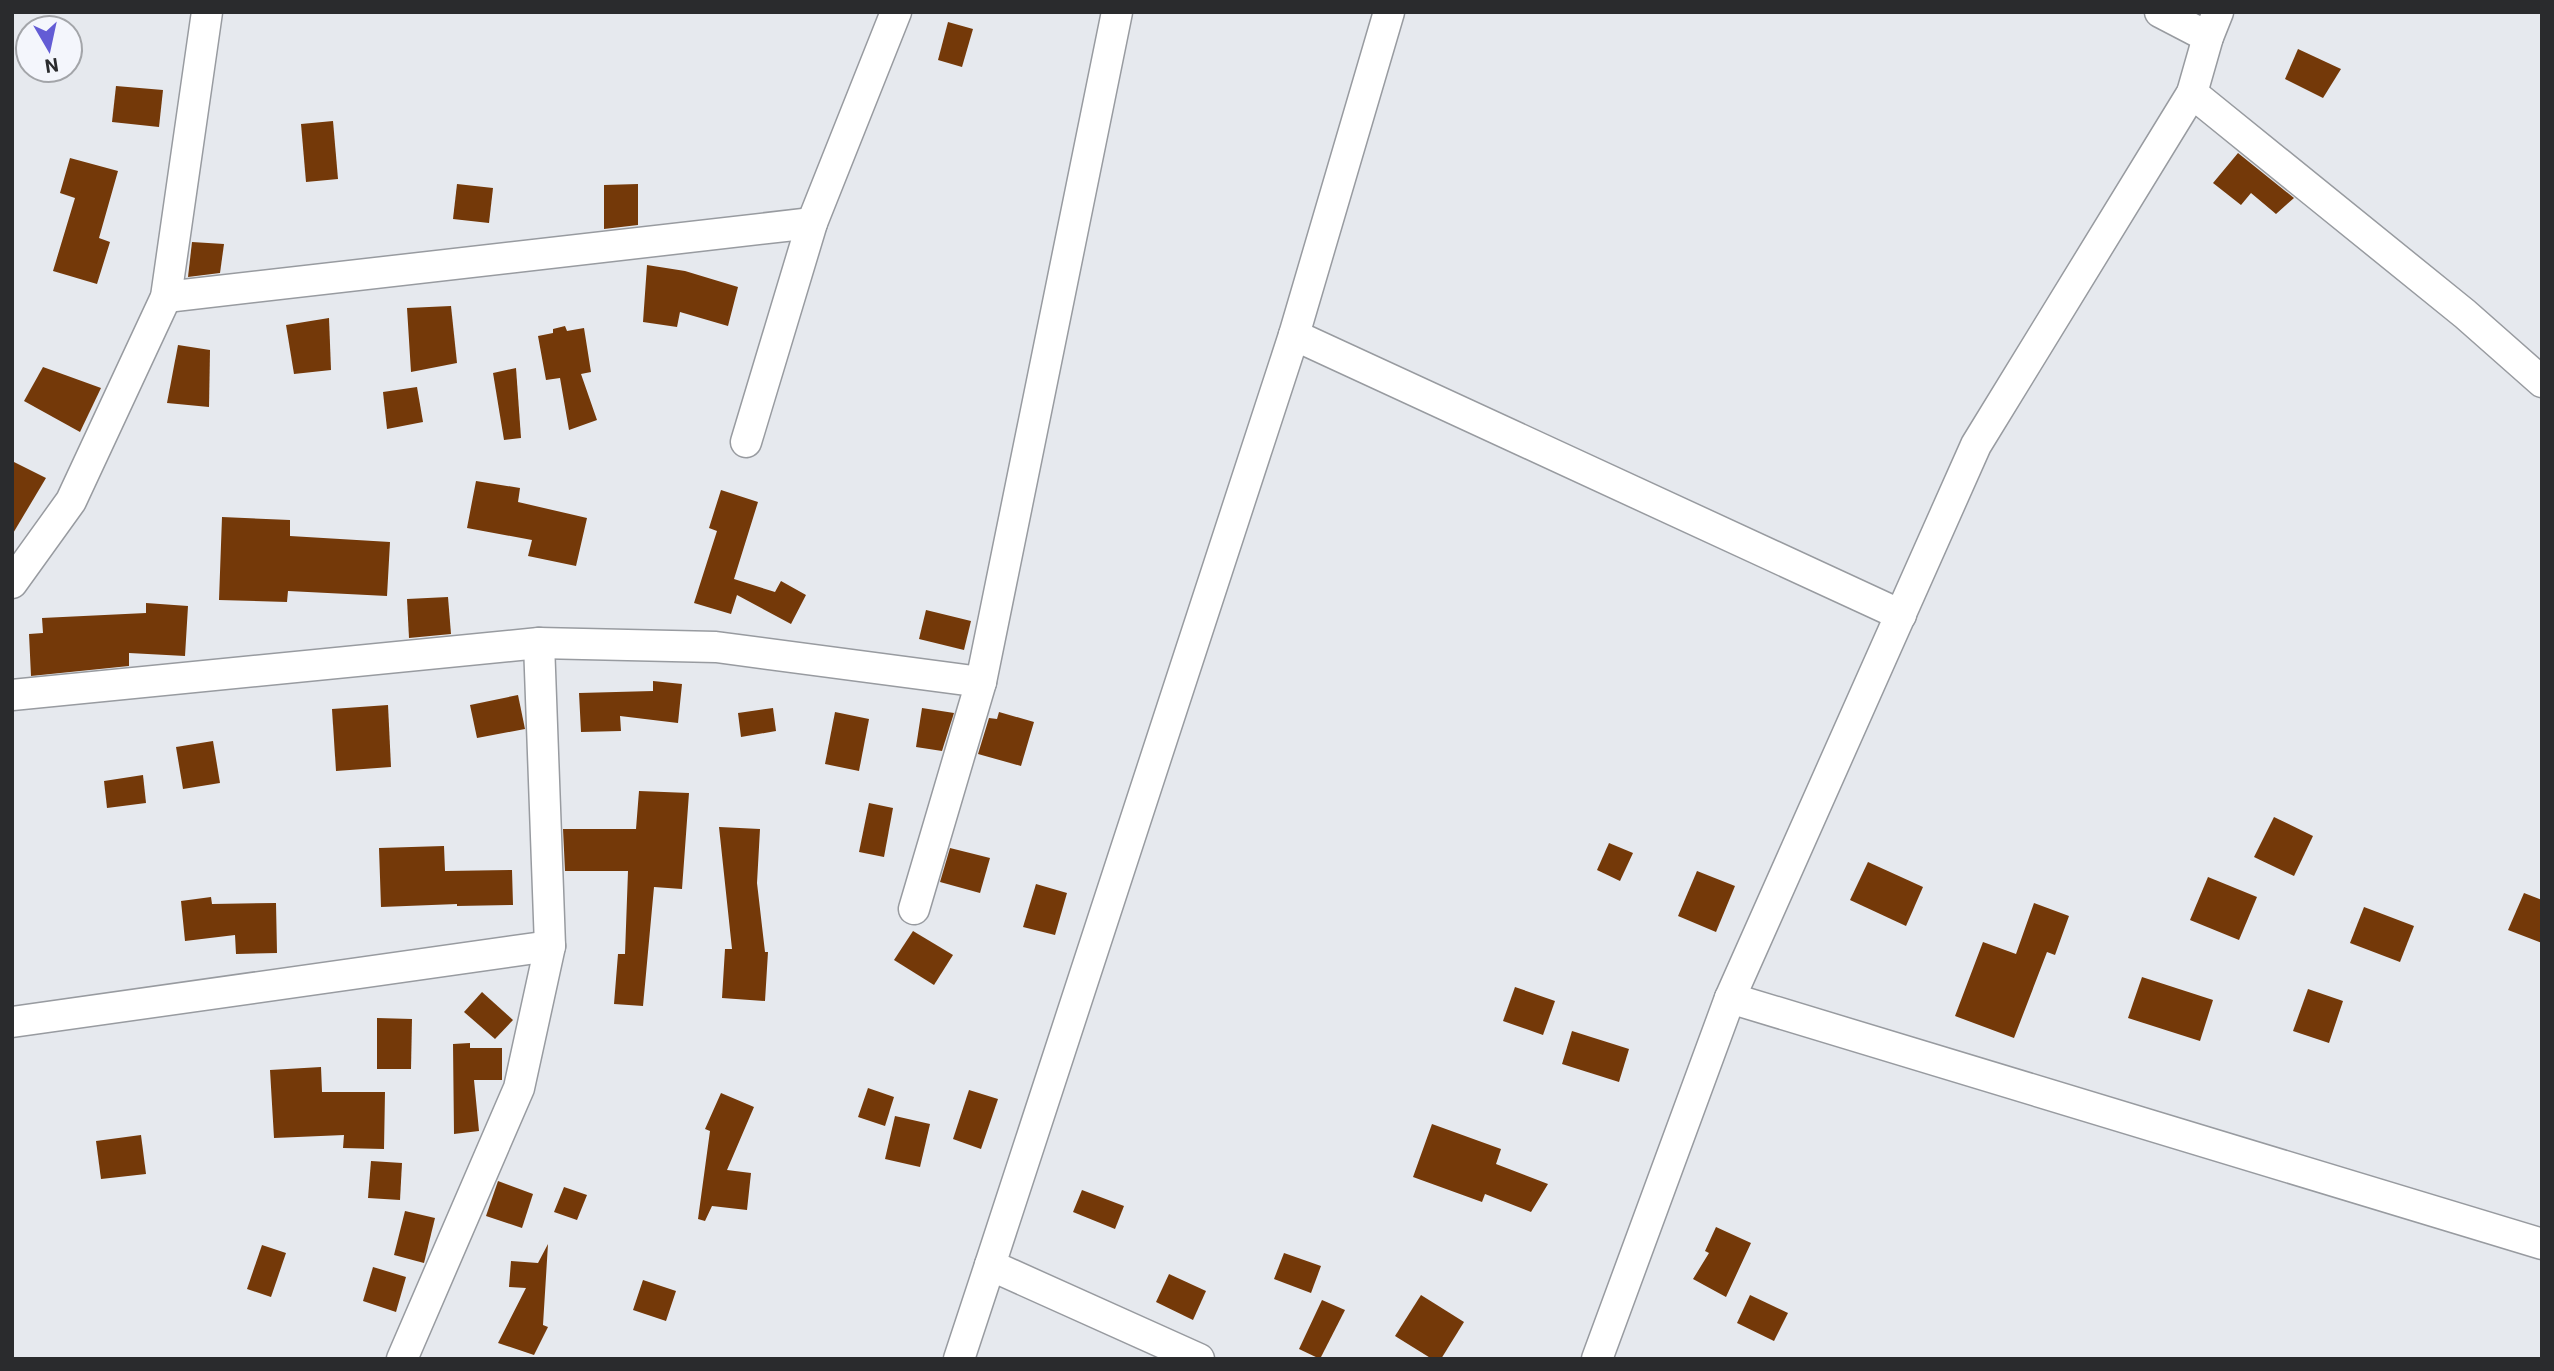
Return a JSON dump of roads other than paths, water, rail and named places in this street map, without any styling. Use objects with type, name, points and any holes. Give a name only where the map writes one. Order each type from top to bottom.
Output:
[{"type":"street","points":[[12,583],[71,501],[166,297],[207,12]]},
{"type":"street","points":[[746,442],[812,223],[896,12]]},
{"type":"street","points":[[914,909],[981,682],[1117,12]]},
{"type":"street","points":[[959,1359],[1294,335],[1389,12]]},
{"type":"street","points":[[1597,1359],[1730,998],[1976,445],[2192,93],[2213,25],[2161,12]]},
{"type":"street","points":[[2192,93],[2465,314],[2542,382]]},
{"type":"street","points":[[166,297],[812,223]]},
{"type":"street","points":[[1294,335],[1901,615]]},
{"type":"street","points":[[12,695],[539,643],[716,647],[981,682]]},
{"type":"street","points":[[402,1359],[519,1088],[550,946],[539,643]]},
{"type":"street","points":[[12,1022],[550,946]]},
{"type":"street","points":[[1730,998],[2542,1244]]},
{"type":"street","points":[[989,1265],[1199,1359]]}]
